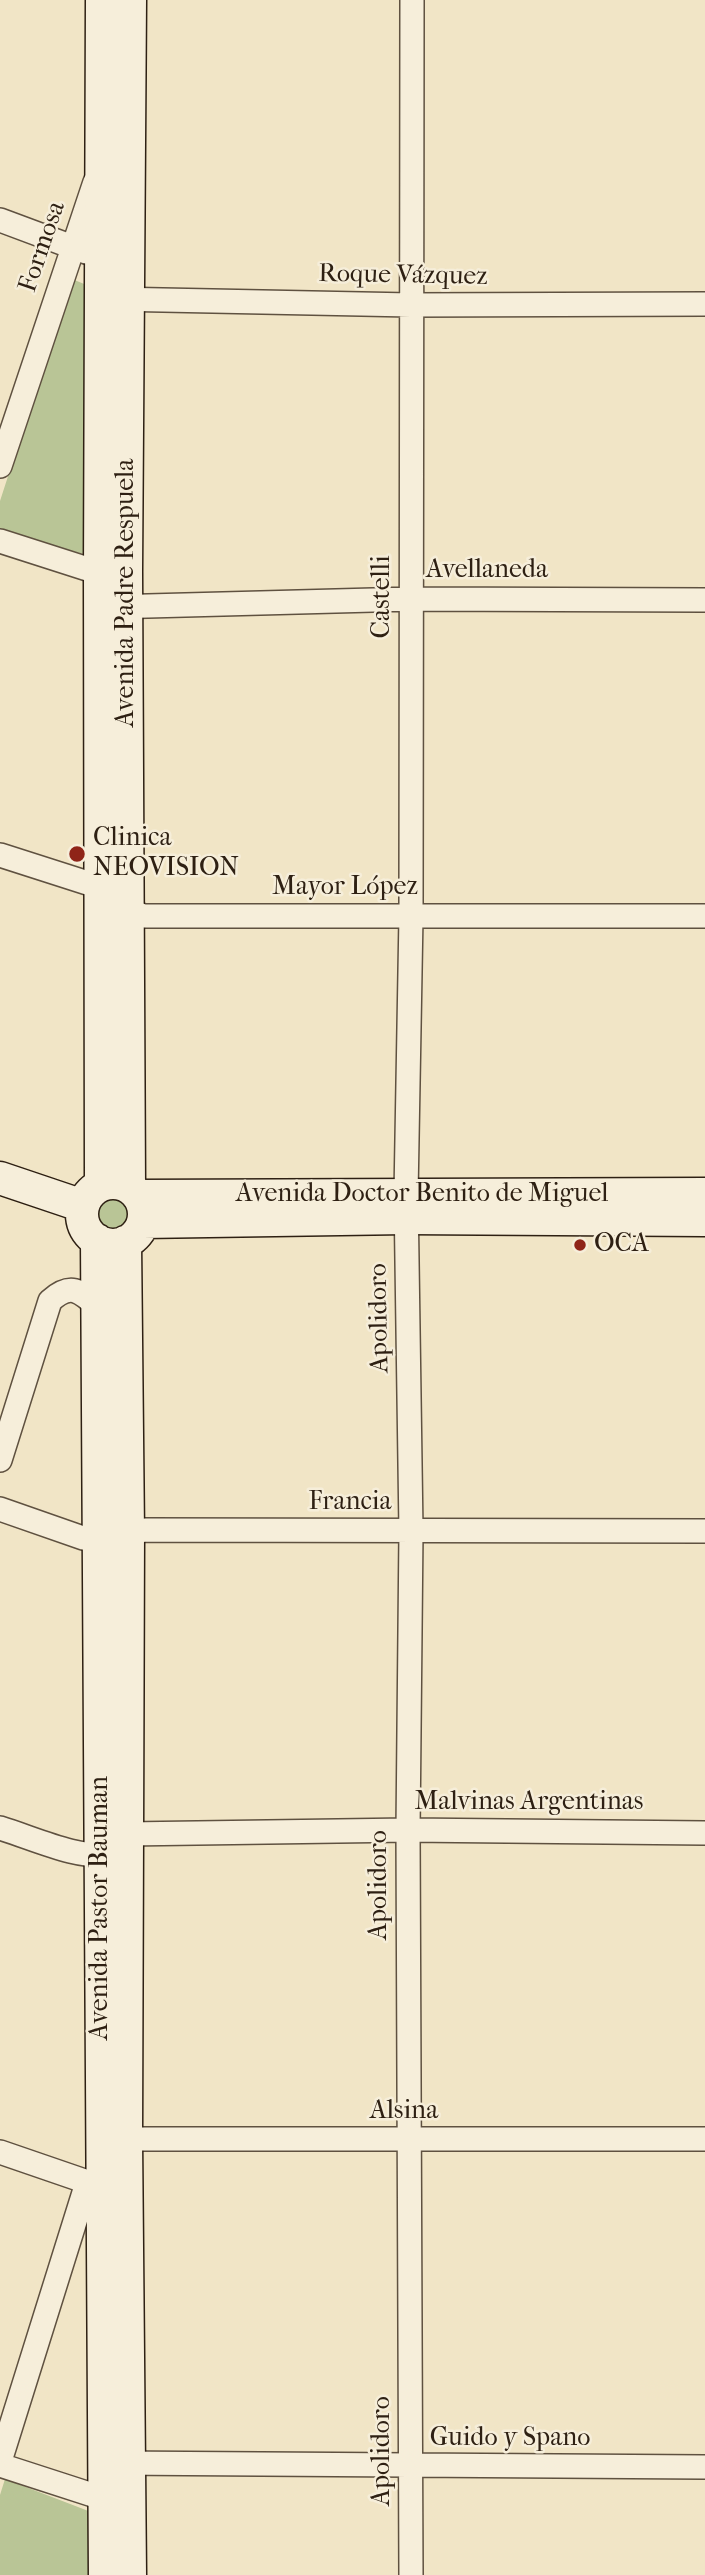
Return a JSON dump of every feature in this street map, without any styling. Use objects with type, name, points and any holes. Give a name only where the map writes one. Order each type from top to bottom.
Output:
[{"type":"main road","name":"Avenida Padre Respuela","points":[[102,0],[100,254],[114,299],[113,606],[127,910],[116,1211]]},
{"type":"main road","name":"Avenida Padre Respuela","points":[[100,254],[130,0]]},
{"type":"main road","name":"Avenida Padre Respuela","points":[[113,606],[100,887],[116,1211]]},
{"type":"main road","name":"Avenida Doctor Benito de Miguel","points":[[0,1178],[116,1211],[406,1206],[705,1194]]},
{"type":"main road","name":"Avenida Doctor Benito de Miguel","points":[[406,1206],[705,1220]]},
{"type":"main road","name":"Avenida Pastor Bauman","points":[[114,1536],[98,1307],[116,1211]]},
{"type":"main road","name":"Avenida Pastor Bauman","points":[[116,1211],[115,2139],[105,2185],[118,2499],[130,2575]]},
{"type":"main road","name":"Avenida Pastor Bauman","points":[[105,2575],[118,2499]]},
{"type":"street","name":"Castelli","points":[[406,1206],[411,916],[412,0]]},
{"type":"street","points":[[0,220],[100,254]]},
{"type":"street","name":"Formosa","points":[[0,466],[100,254]]},
{"type":"street","name":"Roque Vázquez","points":[[114,299],[411,305],[705,304]]},
{"type":"street","points":[[0,541],[113,572]]},
{"type":"street","name":"Avellaneda","points":[[113,606],[411,599],[705,600]]},
{"type":"street","points":[[0,855],[100,887],[127,910]]},
{"type":"street","name":"Mayor López","points":[[127,910],[144,916],[705,916]]},
{"type":"street","name":"Apolidoro","points":[[406,1206],[411,1531],[408,1830],[411,2575]]},
{"type":"street","points":[[0,1460],[50,1301],[59,1293],[71,1289],[82,1293],[98,1307]]},
{"type":"street","name":"Francia","points":[[0,1509],[83,1538],[145,1530],[705,1531]]},
{"type":"street","name":"Malvinas Argentinas","points":[[0,1828],[69,1850],[114,1844],[408,1830],[705,1833]]},
{"type":"street","name":"Alsina","points":[[115,2139],[705,2139]]},
{"type":"street","points":[[0,2152],[105,2185],[0,2463],[118,2499]]},
{"type":"street","name":"Guido y Spano","points":[[117,2463],[705,2468]]},
{"type":"green space","points":[[72,279],[89,286],[88,555],[0,533],[0,501]]},
{"type":"green space","points":[[113,1195],[126,1201],[132,1214],[126,1227],[113,1233],[100,1227],[94,1214],[100,1201]]},
{"type":"green space","points":[[5,2479],[91,2512],[91,2575],[0,2575],[0,2495]]},
{"type":"place","name":"Clinica NEOVISION","points":[[77,854]]},
{"type":"place","name":"OCA","points":[[580,1245]]}]
